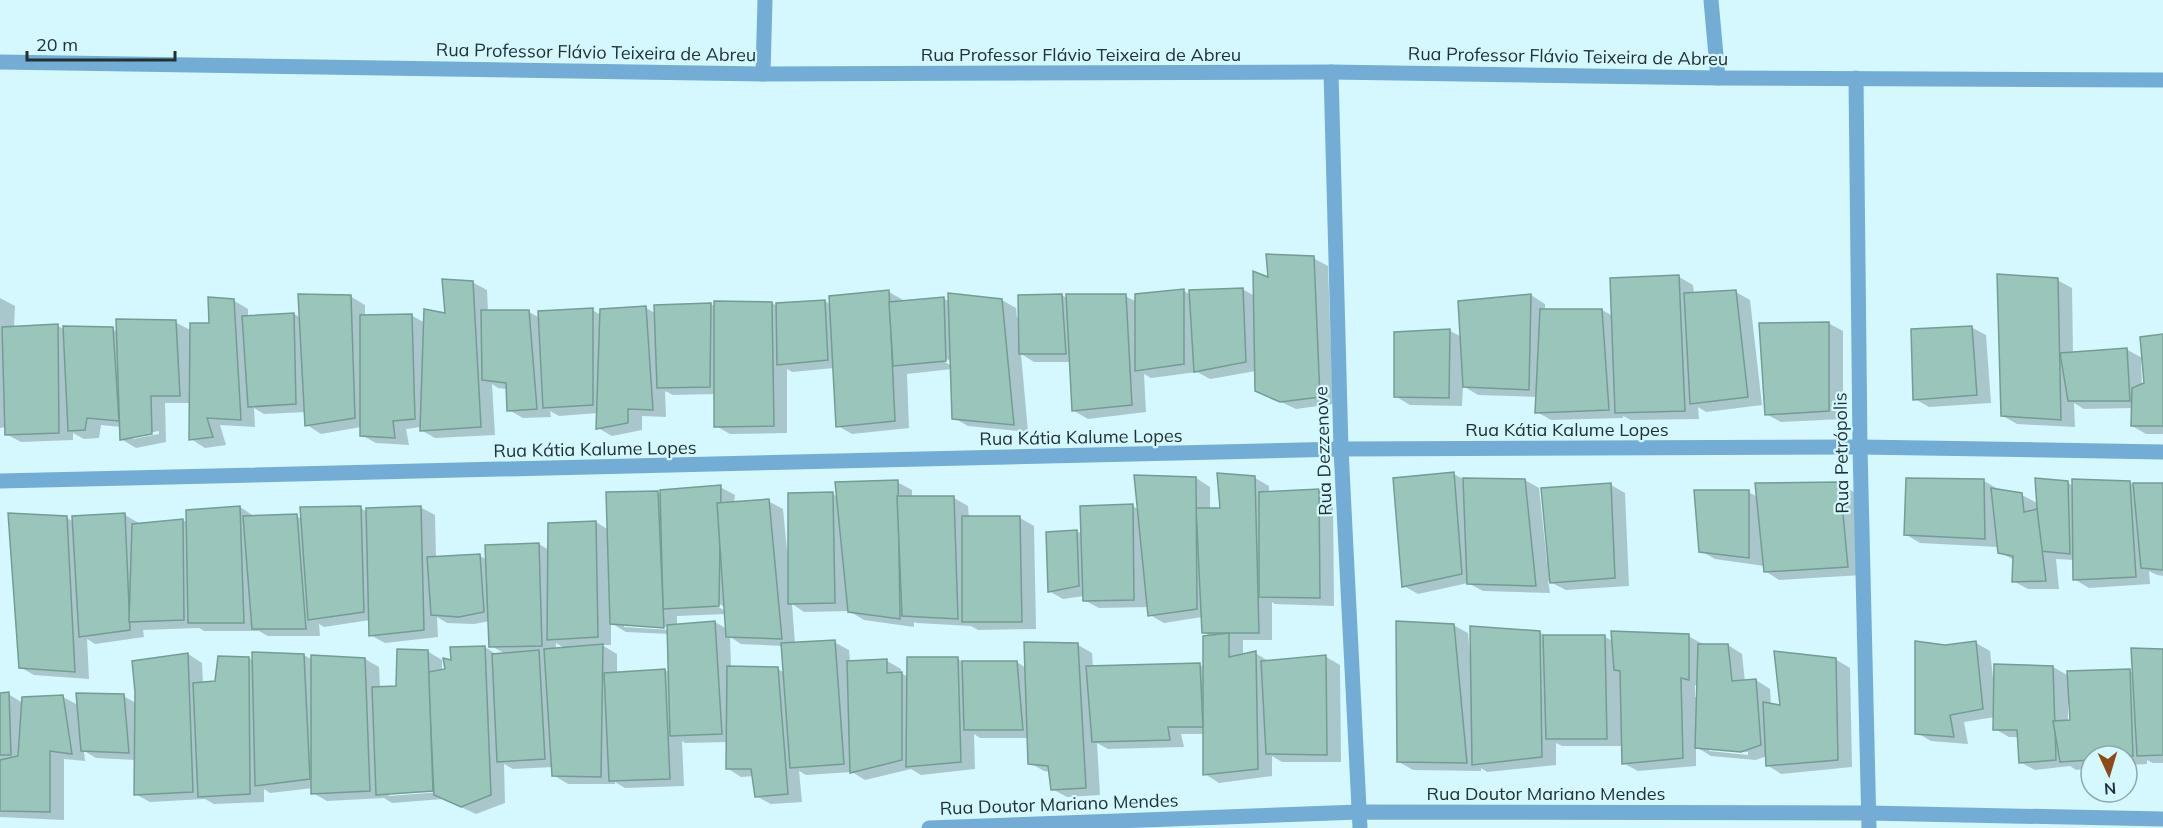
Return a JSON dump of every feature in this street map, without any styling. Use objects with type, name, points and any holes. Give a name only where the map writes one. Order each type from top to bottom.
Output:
[{"type":"street","points":[[763,74],[765,0]]},
{"type":"street","points":[[1711,0],[1718,78]]},
{"type":"street","name":"Rua Professor Flávio Teixeira de Abreu","points":[[0,62],[763,74],[1331,72],[1718,78],[2163,80]]},
{"type":"street","name":"Rua Dezzenove","points":[[1331,72],[1341,449],[1360,828]]},
{"type":"street","name":"Rua Petrópolis","points":[[1856,78],[1860,447],[1868,820]]},
{"type":"street","name":"Rua Kátia Kalume Lopes","points":[[0,481],[1341,449],[1860,447],[2163,452]]},
{"type":"street","name":"Rua Doutor Mariano Mendes","points":[[929,828],[1359,812],[1868,820],[2163,819]]},
{"type":"building","points":[[1266,254],[1314,256],[1320,397],[1280,402],[1255,391],[1253,271],[1268,277]]},
{"type":"building","points":[[1997,274],[2058,278],[2061,420],[2001,416]]},
{"type":"building","points":[[1679,275],[1685,411],[1615,413],[1610,278]]},
{"type":"building","points":[[442,279],[473,281],[481,427],[420,431],[424,309],[445,313]]},
{"type":"building","points":[[1243,288],[1246,362],[1194,372],[1189,290]]},
{"type":"building","points":[[1184,289],[1184,364],[1135,371],[1135,294]]},
{"type":"building","points":[[889,290],[895,421],[836,427],[829,296]]},
{"type":"building","points":[[1736,290],[1748,397],[1690,404],[1684,293]]},
{"type":"building","points":[[948,293],[1002,299],[1014,425],[952,419]]},
{"type":"building","points":[[298,294],[351,295],[355,418],[305,426]]},
{"type":"building","points":[[1062,294],[1066,354],[1019,354],[1018,295]]},
{"type":"building","points":[[1066,294],[1126,294],[1132,405],[1072,411]]},
{"type":"building","points":[[1531,294],[1529,390],[1463,387],[1458,301]]},
{"type":"building","points":[[208,297],[234,299],[241,420],[207,418],[213,437],[189,440],[190,323],[209,323]]},
{"type":"building","points":[[944,297],[946,361],[893,366],[889,302]]},
{"type":"building","points":[[825,300],[828,360],[777,365],[776,303]]},
{"type":"building","points":[[714,301],[772,302],[774,426],[714,427]]},
{"type":"building","points":[[711,303],[710,387],[657,388],[654,305]]},
{"type":"building","points":[[646,306],[653,410],[628,409],[628,423],[596,429],[600,309]]},
{"type":"building","points":[[593,308],[593,405],[543,408],[538,311]]},
{"type":"building","points":[[1540,309],[1602,309],[1609,410],[1535,413]]},
{"type":"building","points":[[481,310],[529,310],[537,409],[507,411],[506,383],[482,380]]},
{"type":"building","points":[[294,313],[296,404],[248,407],[242,316]]},
{"type":"building","points":[[412,314],[415,419],[393,421],[395,438],[360,436],[360,315]]},
{"type":"building","points":[[116,319],[176,320],[180,396],[151,396],[152,434],[120,440]]},
{"type":"building","points":[[1829,322],[1829,411],[1765,415],[1759,323]]},
{"type":"building","points":[[58,324],[59,433],[5,435],[2,327]]},
{"type":"building","points":[[63,326],[113,327],[119,421],[87,418],[85,430],[68,431]]},
{"type":"building","points":[[1972,326],[1977,395],[1913,400],[1911,329]]},
{"type":"building","points":[[1450,329],[1449,398],[1394,397],[1394,332]]},
{"type":"building","points":[[2163,334],[2163,426],[2131,426],[2132,388],[2144,383],[2140,337]]},
{"type":"building","points":[[2127,348],[2130,401],[2068,401],[2060,353]]},
{"type":"building","points":[[1454,472],[1462,574],[1402,587],[1393,478]]},
{"type":"building","points":[[1217,473],[1255,476],[1259,633],[1202,633],[1196,508],[1220,508]]},
{"type":"building","points":[[1134,475],[1196,477],[1197,609],[1148,616]]},
{"type":"building","points":[[1463,478],[1525,479],[1536,586],[1467,584]]},
{"type":"building","points":[[1906,478],[1984,479],[1985,539],[1904,535]]},
{"type":"building","points":[[2035,478],[2068,481],[2070,554],[2040,551]]},
{"type":"building","points":[[2072,479],[2130,481],[2136,577],[2073,580]]},
{"type":"building","points":[[898,480],[900,619],[848,612],[835,482]]},
{"type":"building","points":[[1840,482],[1848,567],[1764,572],[1755,483]]},
{"type":"building","points":[[1611,483],[1615,578],[1550,583],[1541,488]]},
{"type":"building","points":[[2133,483],[2163,483],[2163,570],[2141,568]]},
{"type":"building","points":[[721,485],[719,606],[663,609],[660,490]]},
{"type":"building","points":[[1991,488],[2022,493],[2024,512],[2037,509],[2046,581],[2012,582],[2013,556],[1998,553]]},
{"type":"building","points":[[1319,489],[1320,598],[1259,597],[1259,492]]},
{"type":"building","points":[[1694,490],[1749,490],[1749,558],[1699,552]]},
{"type":"building","points":[[658,491],[664,628],[610,624],[606,492]]},
{"type":"building","points":[[833,492],[835,603],[788,604],[788,493]]},
{"type":"building","points":[[897,496],[954,496],[958,619],[902,616]]},
{"type":"building","points":[[769,499],[782,639],[726,637],[717,503]]},
{"type":"building","points":[[1133,504],[1134,600],[1083,601],[1080,506]]},
{"type":"building","points":[[240,506],[244,623],[188,623],[186,510]]},
{"type":"building","points":[[361,506],[364,612],[308,620],[300,507]]},
{"type":"building","points":[[421,506],[424,630],[369,636],[366,508]]},
{"type":"building","points":[[8,513],[67,516],[75,672],[19,668]]},
{"type":"building","points":[[125,513],[130,630],[79,637],[72,516]]},
{"type":"building","points":[[297,514],[306,629],[252,629],[243,516]]},
{"type":"building","points":[[962,516],[1020,516],[1022,622],[962,622]]},
{"type":"building","points":[[183,519],[184,620],[129,622],[132,524]]},
{"type":"building","points":[[596,521],[598,637],[547,640],[548,523]]},
{"type":"building","points":[[1077,530],[1079,586],[1048,592],[1046,532]]},
{"type":"building","points":[[539,543],[542,646],[489,647],[485,545]]},
{"type":"building","points":[[480,554],[484,612],[459,617],[431,615],[427,557]]},
{"type":"building","points":[[715,621],[722,734],[670,736],[667,625]]},
{"type":"building","points":[[1396,621],[1454,624],[1467,763],[1397,762]]},
{"type":"building","points":[[1470,626],[1540,631],[1542,757],[1472,765]]},
{"type":"building","points":[[1611,631],[1689,634],[1689,680],[1681,678],[1683,758],[1622,764],[1620,671],[1614,670]]},
{"type":"building","points":[[1229,633],[1229,657],[1256,651],[1258,769],[1203,775],[1203,636]]},
{"type":"building","points":[[1543,635],[1605,635],[1607,739],[1546,739]]},
{"type":"building","points":[[835,640],[844,764],[790,768],[781,643]]},
{"type":"building","points":[[1915,641],[1945,645],[1976,641],[1983,709],[1950,715],[1954,737],[1915,734]]},
{"type":"building","points":[[1024,642],[1078,643],[1086,788],[1051,790],[1048,766],[1028,764]]},
{"type":"building","points":[[603,644],[601,777],[552,776],[544,649]]},
{"type":"building","points":[[1698,644],[1728,644],[1732,681],[1756,679],[1761,745],[1741,752],[1695,748]]},
{"type":"building","points":[[485,646],[491,795],[461,807],[434,795],[428,672],[445,669],[443,658],[451,660],[450,647]]},
{"type":"building","points":[[2131,648],[2163,649],[2163,755],[2139,756],[2139,744],[2136,744]]},
{"type":"building","points":[[397,649],[428,650],[433,791],[376,795],[372,687],[396,686]]},
{"type":"building","points":[[539,650],[545,759],[497,762],[492,654]]},
{"type":"building","points":[[1774,651],[1836,658],[1838,760],[1766,766],[1763,702],[1780,705]]},
{"type":"building","points":[[252,652],[304,654],[310,779],[255,786]]},
{"type":"building","points":[[188,653],[193,792],[134,795],[135,692],[132,661]]},
{"type":"building","points":[[311,655],[365,658],[370,791],[311,794]]},
{"type":"building","points":[[1326,655],[1327,755],[1266,754],[1261,661]]},
{"type":"building","points":[[218,656],[249,657],[250,794],[198,797],[193,683],[215,681]]},
{"type":"building","points":[[907,657],[958,657],[961,762],[906,767]]},
{"type":"building","points":[[887,659],[887,673],[902,672],[902,760],[850,773],[847,661]]},
{"type":"building","points":[[962,661],[1017,661],[1023,730],[964,730]]},
{"type":"building","points":[[1200,663],[1203,727],[1168,727],[1170,740],[1092,742],[1086,666]]},
{"type":"building","points":[[1994,664],[2053,666],[2056,760],[2019,763],[2017,730],[1993,730]]},
{"type":"building","points":[[727,666],[778,667],[788,794],[755,797],[751,769],[726,769]]},
{"type":"building","points":[[665,669],[670,779],[609,781],[604,673]]},
{"type":"building","points":[[2130,669],[2133,744],[2079,744],[2079,761],[2060,762],[2053,721],[2070,720],[2067,671]]},
{"type":"building","points":[[9,692],[11,755],[0,755],[0,693]]},
{"type":"building","points":[[76,693],[124,694],[129,753],[81,751]]},
{"type":"building","points":[[63,695],[72,754],[50,751],[50,812],[0,811],[0,760],[18,756],[22,697]]}]
